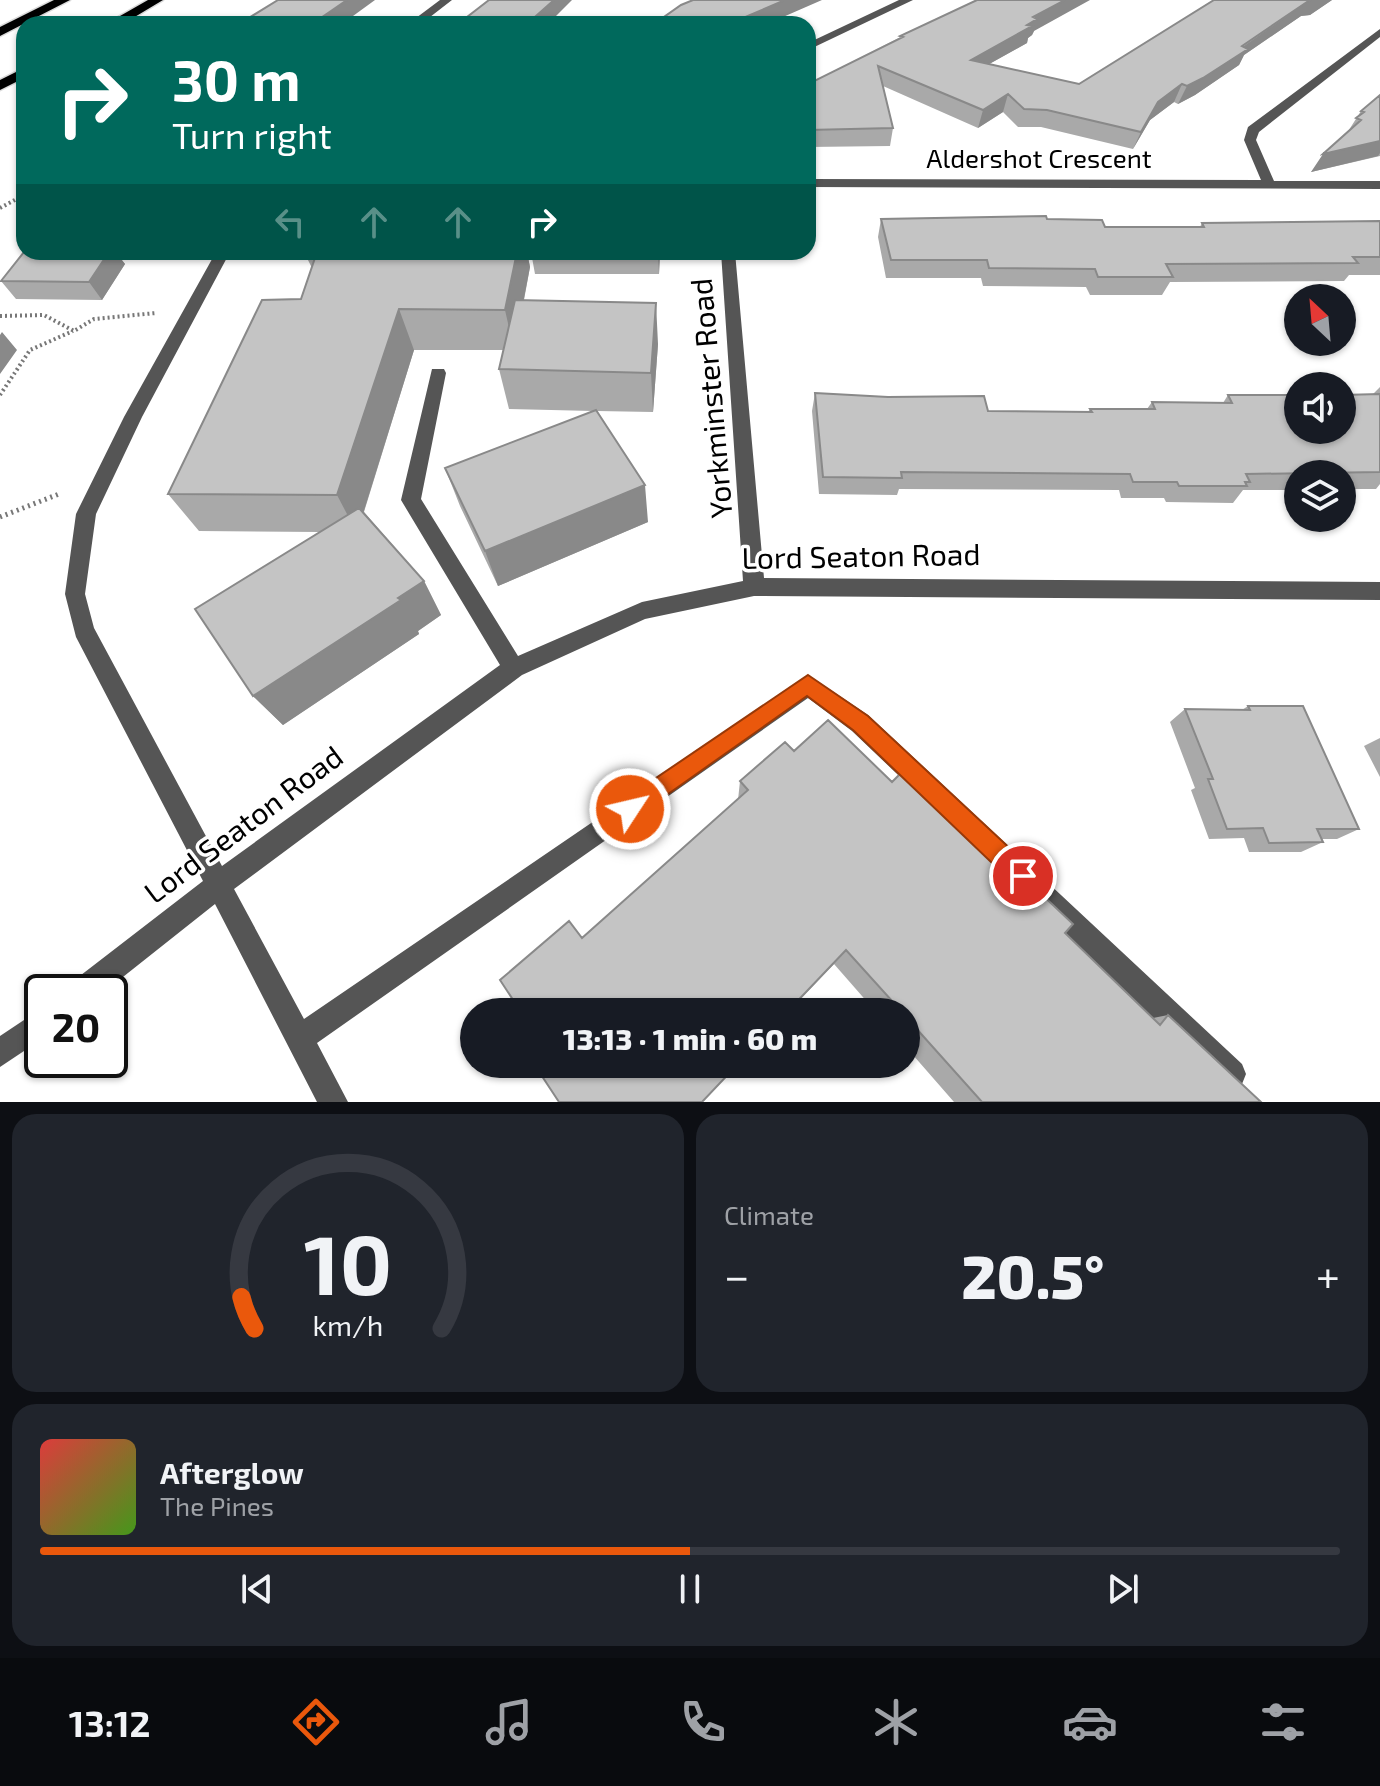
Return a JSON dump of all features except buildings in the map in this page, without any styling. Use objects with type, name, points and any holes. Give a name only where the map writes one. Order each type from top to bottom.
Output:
[{"type":"highway","points":[[32,16],[64,0]]},
{"type":"highway","points":[[128,16],[157,0]]},
{"type":"street","points":[[425,16],[447,0]]},
{"type":"street","points":[[816,43],[908,0]]},
{"type":"street","points":[[1269,184],[1250,140],[1253,130],[1265,117],[1380,32]]},
{"type":"street","name":"Aldershot Crescent","points":[[816,183],[1380,185]]},
{"type":"street","points":[[219,260],[139,405],[86,514],[75,594],[84,630],[330,1100]]},
{"type":"street","name":"Yorkminster Road","points":[[729,260],[754,587]]},
{"type":"street","points":[[438,373],[411,500],[514,668]]},
{"type":"street","name":"Lord Seaton Road","points":[[105,974],[277,839],[514,668],[642,611],[754,587],[1380,591]]},
{"type":"street","points":[[299,1039],[808,685],[860,723],[1232,1074]]},
{"type":"street","points":[[0,1053],[24,1035]]},
{"type":"path","points":[[0,395],[30,350],[94,319],[193,310]]},
{"type":"path","points":[[0,316],[44,315],[74,331]]},
{"type":"path","points":[[0,517],[104,476]]},
{"type":"route","points":[[630,809],[808,685],[860,723],[1023,876]]}]
